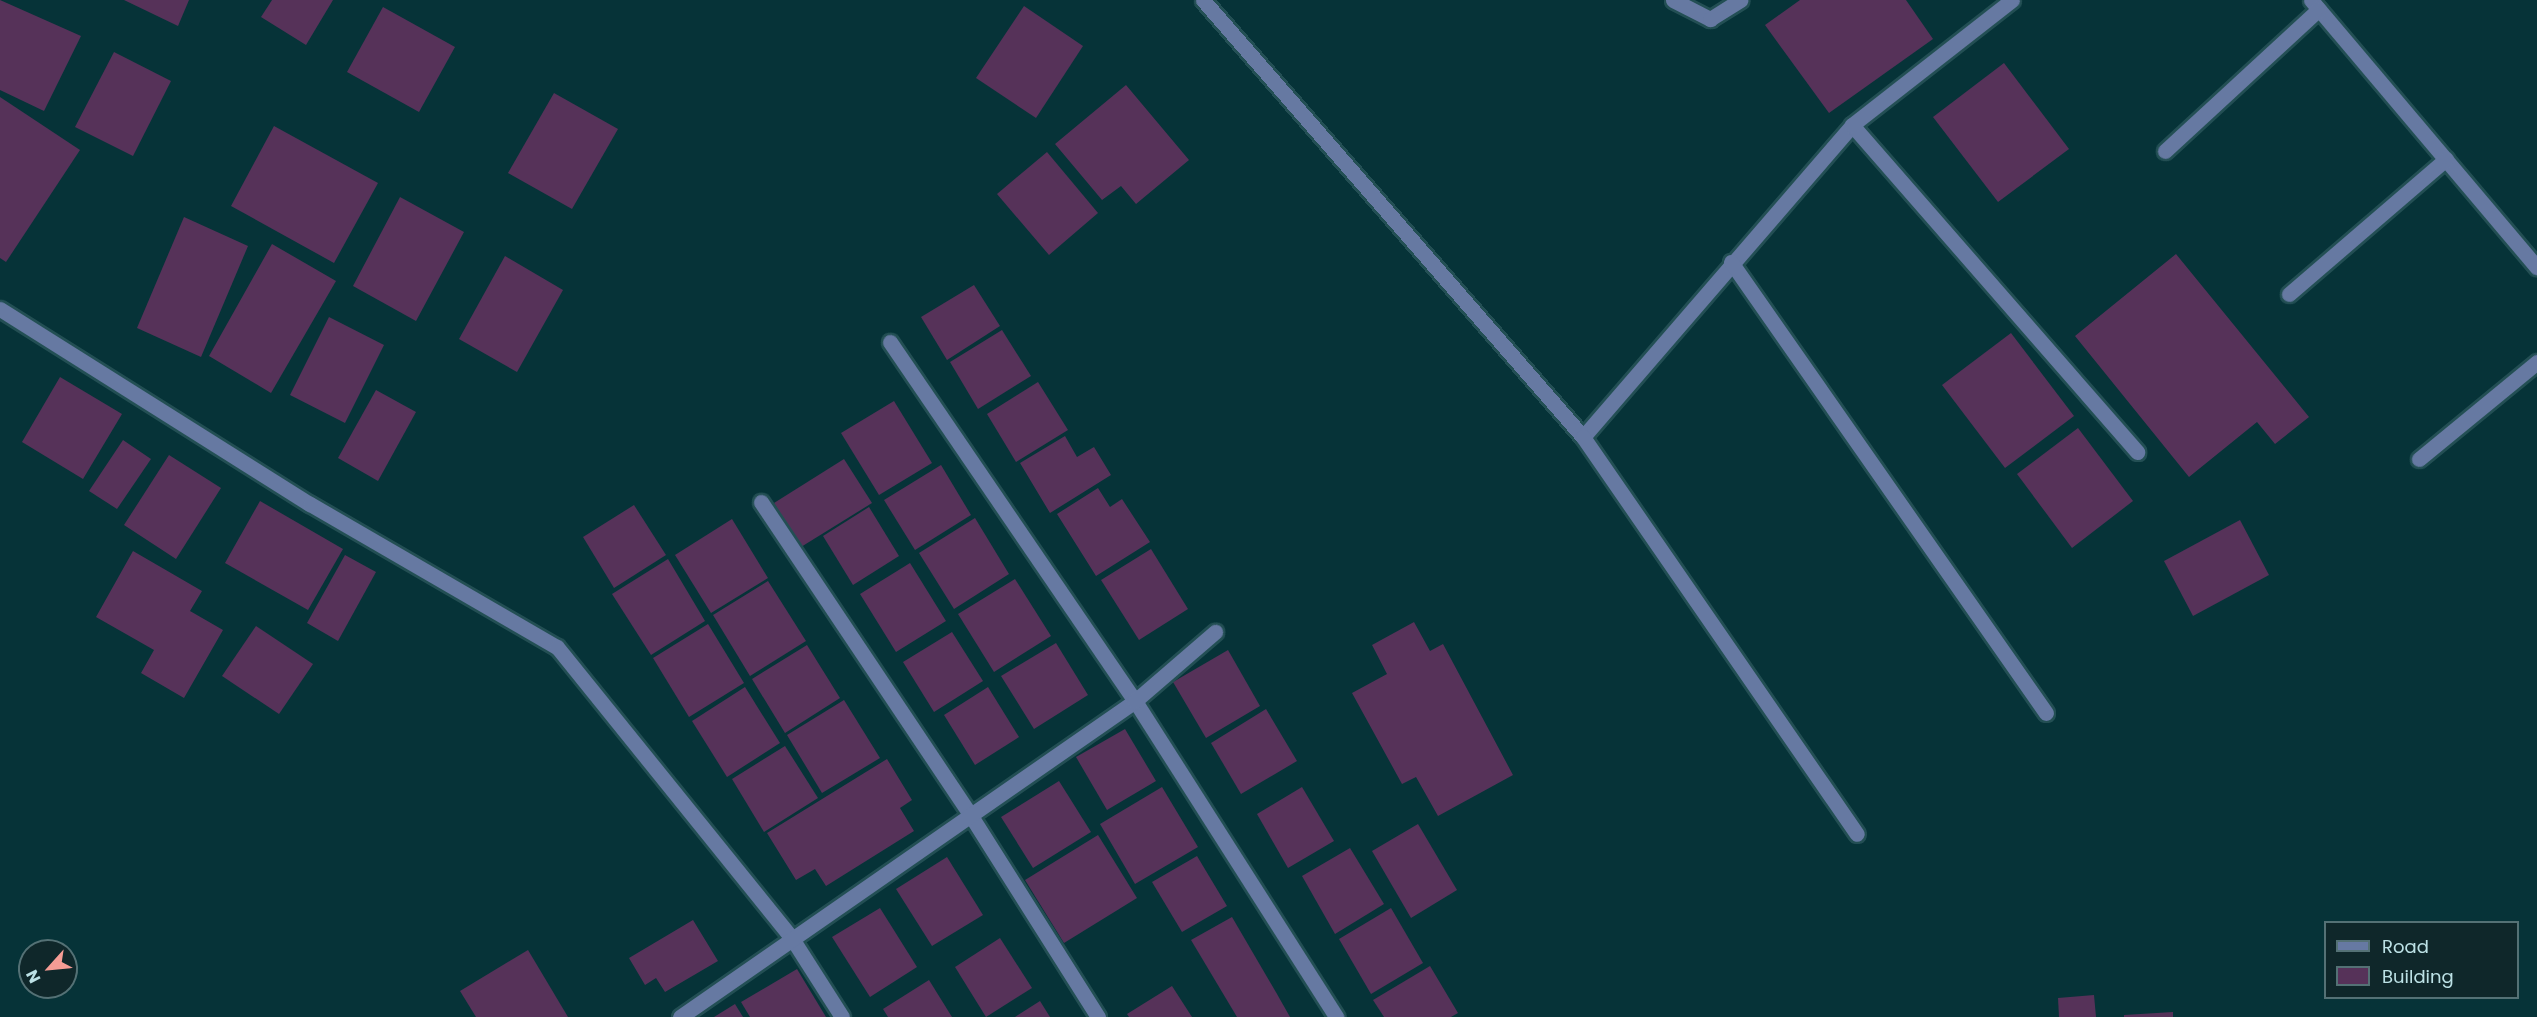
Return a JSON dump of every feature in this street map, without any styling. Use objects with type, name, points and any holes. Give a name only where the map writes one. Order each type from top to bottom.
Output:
[{"type":"street","points":[[1203,0],[1583,438],[1857,834]]},
{"type":"street","points":[[1673,0],[1710,19],[1741,0]]},
{"type":"street","points":[[1583,438],[1731,262],[1852,125],[2012,0]]},
{"type":"street","points":[[2165,151],[2315,5],[2537,267]]},
{"type":"street","points":[[1852,125],[2137,452]]},
{"type":"street","points":[[2289,294],[2446,159]]},
{"type":"street","points":[[1731,262],[2046,713]]},
{"type":"street","points":[[0,309],[310,504],[557,647],[793,940],[842,1017]]},
{"type":"street","points":[[890,342],[1135,701],[1336,1017]]},
{"type":"street","points":[[2419,459],[2537,362]]},
{"type":"street","points":[[761,502],[971,816],[1098,1017]]},
{"type":"street","points":[[680,1017],[1135,701],[1215,632]]},
{"type":"building","points":[[0,0],[81,36],[44,111],[0,90]]},
{"type":"building","points":[[124,0],[189,0],[178,26]]},
{"type":"building","points":[[272,0],[333,0],[306,45],[261,17]]},
{"type":"building","points":[[1800,0],[1906,0],[1933,39],[1829,113],[1765,25]]},
{"type":"building","points":[[1024,6],[1083,46],[1036,118],[976,78]]},
{"type":"building","points":[[383,7],[455,47],[419,112],[347,72]]},
{"type":"building","points":[[114,52],[171,81],[133,156],[75,127]]},
{"type":"building","points":[[2004,63],[2069,149],[1998,202],[1933,117]]},
{"type":"building","points":[[1126,85],[1189,160],[1136,204],[1121,186],[1102,200],[1055,144]]},
{"type":"building","points":[[554,93],[618,129],[572,209],[508,173]]},
{"type":"building","points":[[0,97],[80,150],[6,262],[0,258]]},
{"type":"building","points":[[274,126],[378,183],[334,263],[231,206]]},
{"type":"building","points":[[1047,152],[1098,213],[1049,255],[997,194]]},
{"type":"building","points":[[400,197],[464,232],[416,321],[353,286]]},
{"type":"building","points":[[184,217],[248,246],[201,357],[137,328]]},
{"type":"building","points":[[272,244],[336,281],[271,393],[209,356]]},
{"type":"building","points":[[2176,254],[2309,417],[2275,444],[2257,422],[2189,477],[2075,336]]},
{"type":"building","points":[[505,256],[563,290],[517,372],[459,339]]},
{"type":"building","points":[[974,285],[1000,326],[947,360],[921,317]]},
{"type":"building","points":[[329,317],[384,345],[345,423],[290,395]]},
{"type":"building","points":[[1002,330],[1031,376],[978,409],[950,362]]},
{"type":"building","points":[[2011,333],[2074,416],[2005,468],[1942,385]]},
{"type":"building","points":[[60,377],[122,414],[83,479],[22,442]]},
{"type":"building","points":[[1038,382],[1068,430],[1016,462],[987,414]]},
{"type":"building","points":[[376,390],[416,412],[378,481],[338,458]]},
{"type":"building","points":[[894,401],[932,463],[879,495],[841,433]]},
{"type":"building","points":[[2078,428],[2133,501],[2072,548],[2017,474]]},
{"type":"building","points":[[1065,436],[1077,457],[1094,447],[1111,475],[1050,513],[1020,463]]},
{"type":"building","points":[[123,440],[151,459],[117,509],[89,491]]},
{"type":"building","points":[[169,455],[221,488],[176,559],[124,525]]},
{"type":"building","points":[[844,459],[872,503],[801,547],[774,503]]},
{"type":"building","points":[[941,465],[971,515],[915,550],[884,500]]},
{"type":"building","points":[[1098,488],[1110,507],[1122,499],[1150,542],[1096,576],[1057,514]]},
{"type":"building","points":[[260,501],[343,549],[308,610],[225,563]]},
{"type":"building","points":[[634,505],[666,555],[614,588],[583,537]]},
{"type":"building","points":[[869,507],[899,556],[853,585],[823,536]]},
{"type":"building","points":[[975,518],[1009,574],[954,609],[919,553]]},
{"type":"building","points":[[732,519],[768,578],[711,613],[675,555]]},
{"type":"building","points":[[2240,520],[2269,575],[2193,616],[2164,561]]},
{"type":"building","points":[[1151,549],[1188,609],[1139,640],[1101,580]]},
{"type":"building","points":[[133,551],[202,591],[190,611],[223,630],[184,698],[141,673],[154,650],[96,617]]},
{"type":"building","points":[[345,555],[376,572],[338,641],[307,623]]},
{"type":"building","points":[[668,559],[705,621],[651,655],[612,594]]},
{"type":"building","points":[[910,563],[946,621],[896,652],[860,594]]},
{"type":"building","points":[[1015,579],[1051,636],[994,672],[958,614]]},
{"type":"building","points":[[768,581],[806,641],[750,676],[713,615]]},
{"type":"building","points":[[1414,622],[1430,651],[1443,644],[1513,775],[1438,816],[1416,777],[1402,784],[1352,693],[1387,674],[1372,645]]},
{"type":"building","points":[[708,624],[744,683],[689,717],[653,658]]},
{"type":"building","points":[[256,626],[313,664],[279,714],[222,676]]},
{"type":"building","points":[[952,632],[983,681],[934,712],[903,662]]},
{"type":"building","points":[[1056,643],[1088,695],[1034,729],[1001,676]]},
{"type":"building","points":[[807,645],[840,698],[785,733],[752,679]]},
{"type":"building","points":[[1228,650],[1260,706],[1206,738],[1173,682]]},
{"type":"building","points":[[745,687],[780,743],[727,777],[692,721]]},
{"type":"building","points":[[988,687],[1019,737],[975,765],[944,715]]},
{"type":"building","points":[[844,700],[880,758],[822,793],[787,735]]},
{"type":"building","points":[[1266,709],[1297,761],[1241,794],[1211,743]]},
{"type":"building","points":[[1125,729],[1156,781],[1107,810],[1076,757]]},
{"type":"building","points":[[785,746],[818,798],[764,832],[732,779]]},
{"type":"building","points":[[887,759],[912,800],[900,808],[914,831],[826,886],[815,869],[796,880],[767,833]]},
{"type":"building","points":[[1059,781],[1091,832],[1033,868],[1001,817]]},
{"type":"building","points":[[1162,787],[1198,847],[1135,884],[1100,824]]},
{"type":"building","points":[[1302,787],[1334,841],[1288,868],[1257,814]]},
{"type":"building","points":[[1418,824],[1457,890],[1411,918],[1372,851]]},
{"type":"building","points":[[1098,835],[1137,898],[1064,943],[1025,880]]},
{"type":"building","points":[[1350,848],[1384,904],[1335,934],[1302,876]]},
{"type":"building","points":[[1197,856],[1227,906],[1182,932],[1152,882]]},
{"type":"building","points":[[947,857],[983,915],[932,946],[896,889]]},
{"type":"building","points":[[880,908],[917,967],[870,997],[832,937]]},
{"type":"building","points":[[1391,908],[1423,963],[1371,994],[1339,939]]},
{"type":"building","points":[[1232,917],[1290,1017],[1237,1017],[1191,940]]},
{"type":"building","points":[[693,920],[718,961],[665,992],[656,978],[645,985],[629,958]]},
{"type":"building","points":[[1000,938],[1032,988],[986,1017],[955,967]]},
{"type":"building","points":[[528,950],[568,1017],[476,1017],[460,991]]},
{"type":"building","points":[[1430,966],[1458,1013],[1451,1017],[1384,1017],[1373,1000]]},
{"type":"building","points":[[797,969],[826,1017],[750,1017],[741,1002]]},
{"type":"building","points":[[929,980],[952,1017],[888,1017],[883,1009]]},
{"type":"building","points":[[1172,986],[1192,1017],[1129,1017],[1127,1014]]},
{"type":"building","points":[[2094,995],[2096,1017],[2059,1017],[2058,998]]},
{"type":"building","points":[[1040,1001],[1050,1017],[1015,1017]]},
{"type":"building","points":[[735,1004],[743,1017],[714,1017]]},
{"type":"building","points":[[2173,1012],[2173,1017],[2124,1017],[2124,1015]]}]
